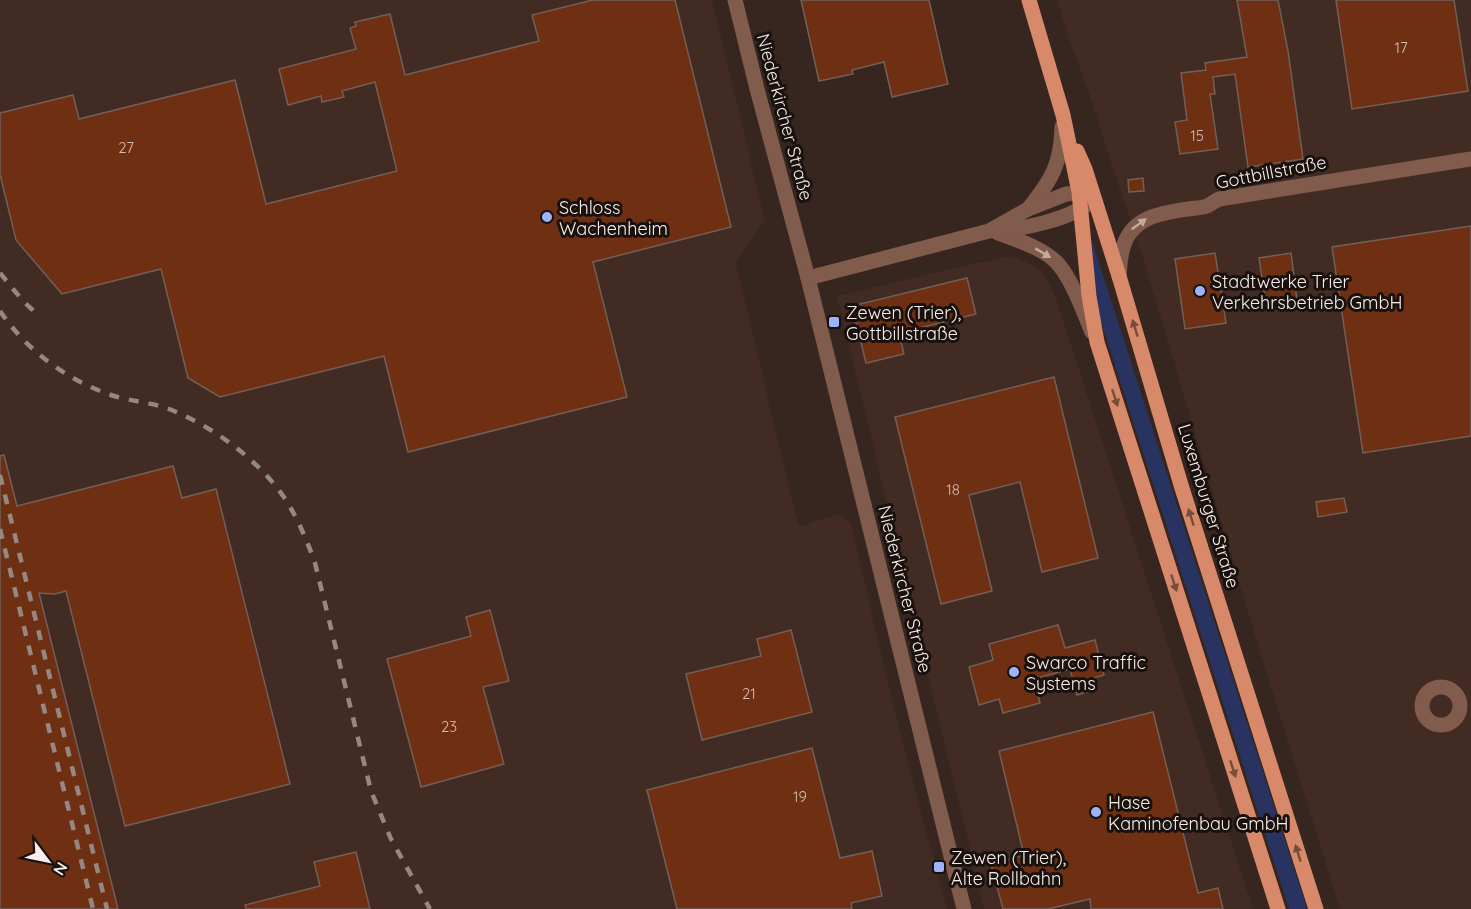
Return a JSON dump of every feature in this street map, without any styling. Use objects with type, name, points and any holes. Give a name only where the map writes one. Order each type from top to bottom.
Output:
[{"type":"main road","name":"Luxemburger Straße","points":[[1029,0],[1063,115],[1079,192],[1089,296],[1097,342],[1278,909]]},
{"type":"main road","name":"Luxemburger Straße","points":[[1063,115],[1085,169],[1181,485],[1316,909]]},
{"type":"street","name":"Niederkircher Straße","points":[[735,0],[808,278],[964,909]]},
{"type":"street","points":[[1028,209],[1048,182],[1058,163],[1062,146],[1063,115]]},
{"type":"street","name":"Gottbillstraße","points":[[1119,276],[1124,243],[1132,228],[1142,220],[1205,207],[1219,199],[1471,159]]},
{"type":"street","points":[[808,278],[989,231],[1012,230],[1057,219],[1081,209],[1094,198],[1079,192],[1062,195],[1028,209],[989,231]]},
{"type":"street","points":[[989,231],[1034,248],[1049,256],[1059,265],[1073,289],[1097,342]]},
{"type":"shaded area","points":[[0,0],[712,0],[765,220],[736,262],[796,516],[800,526],[839,514],[851,523],[896,717],[947,909],[0,909]]},
{"type":"shaded area","points":[[1057,0],[1471,0],[1471,909],[1340,909],[1257,642],[1143,258]]},
{"type":"shaded area","points":[[1091,242],[1307,909],[1289,909],[1100,318]]},
{"type":"shaded area","points":[[1013,256],[1041,270],[1055,295],[1253,909],[984,909],[837,296]]},
{"type":"building","name":"Schloss Wachenheim","points":[[593,0],[675,0],[731,227],[593,262],[627,397],[408,452],[384,356],[220,397],[188,378],[161,269],[62,294],[16,240],[0,174],[0,113],[73,95],[79,119],[235,80],[266,204],[397,171],[375,82],[342,91],[344,97],[322,102],[321,96],[288,105],[279,69],[356,49],[350,28],[356,26],[355,22],[390,14],[405,75],[539,41],[532,15]]},
{"type":"building","points":[[801,0],[929,0],[948,84],[892,97],[884,62],[852,70],[853,74],[819,81]]},
{"type":"building","points":[[1237,0],[1278,0],[1288,51],[1303,159],[1248,167],[1235,74],[1213,77],[1215,94],[1210,94],[1218,149],[1180,154],[1175,122],[1187,120],[1181,73],[1206,70],[1205,63],[1247,57]]},
{"type":"building","points":[[1336,0],[1454,0],[1468,91],[1352,109]]},
{"type":"building","points":[[1143,178],[1144,191],[1129,192],[1128,180]]},
{"type":"building","points":[[1471,226],[1471,436],[1363,453],[1332,247]]},
{"type":"building","name":"Stadtwerke Trier Verkehrsbetrieb GmbH","points":[[1215,253],[1226,323],[1185,329],[1175,259]]},
{"type":"building","points":[[1291,253],[1297,300],[1266,305],[1259,258]]},
{"type":"building","points":[[967,278],[976,314],[899,333],[904,354],[866,363],[852,306]]},
{"type":"building","points":[[1054,377],[1098,558],[1042,572],[1020,482],[969,495],[992,591],[941,604],[895,417]]},
{"type":"building","points":[[4,455],[17,506],[173,466],[182,498],[216,489],[290,784],[125,826],[66,591],[55,594],[39,593],[118,909],[0,909],[0,456]]},
{"type":"building","points":[[1344,498],[1347,512],[1318,517],[1316,502]]},
{"type":"building","points":[[490,610],[509,681],[483,687],[504,764],[421,787],[387,659],[471,636],[466,617]]},
{"type":"building","name":"Swarco Traffic Systems","points":[[1058,625],[1065,648],[1095,640],[1104,675],[1086,680],[1090,691],[1077,695],[1070,669],[1034,679],[1040,703],[1003,713],[999,699],[979,705],[969,667],[993,660],[989,644]]},
{"type":"building","points":[[791,630],[812,712],[702,740],[686,674],[761,656],[757,639]]},
{"type":"building","name":"Hase Kaminofenbau GmbH","points":[[1153,712],[1198,893],[1218,888],[1223,909],[1091,909],[1090,899],[1048,909],[1003,909],[991,864],[1024,855],[999,751]]},
{"type":"building","points":[[812,748],[840,858],[872,851],[882,896],[851,903],[852,909],[677,909],[647,790]]},
{"type":"building","points":[[356,852],[370,909],[246,909],[245,905],[320,886],[314,862]]},
{"type":"railway","points":[[0,273],[38,315]]},
{"type":"railway","points":[[0,311],[35,351],[63,372],[95,389],[174,411],[207,428],[238,449],[279,490],[297,519],[315,563],[371,791],[391,839],[430,909]]},
{"type":"railway","points":[[0,475],[107,909]]},
{"type":"railway","points":[[0,529],[93,909]]},
{"type":"place","name":"Schloss Wachenheim","points":[[547,217]]},
{"type":"place","name":"Stadtwerke Trier Verkehrsbetrieb GmbH","points":[[1200,291]]},
{"type":"place","name":"Zewen (Trier), Gottbillstraße","points":[[834,322]]},
{"type":"place","name":"Swarco Traffic Systems","points":[[1014,672]]},
{"type":"place","name":"Hase Kaminofenbau GmbH","points":[[1096,812]]},
{"type":"place","name":"Zewen (Trier), Alte Rollbahn","points":[[939,867]]}]
